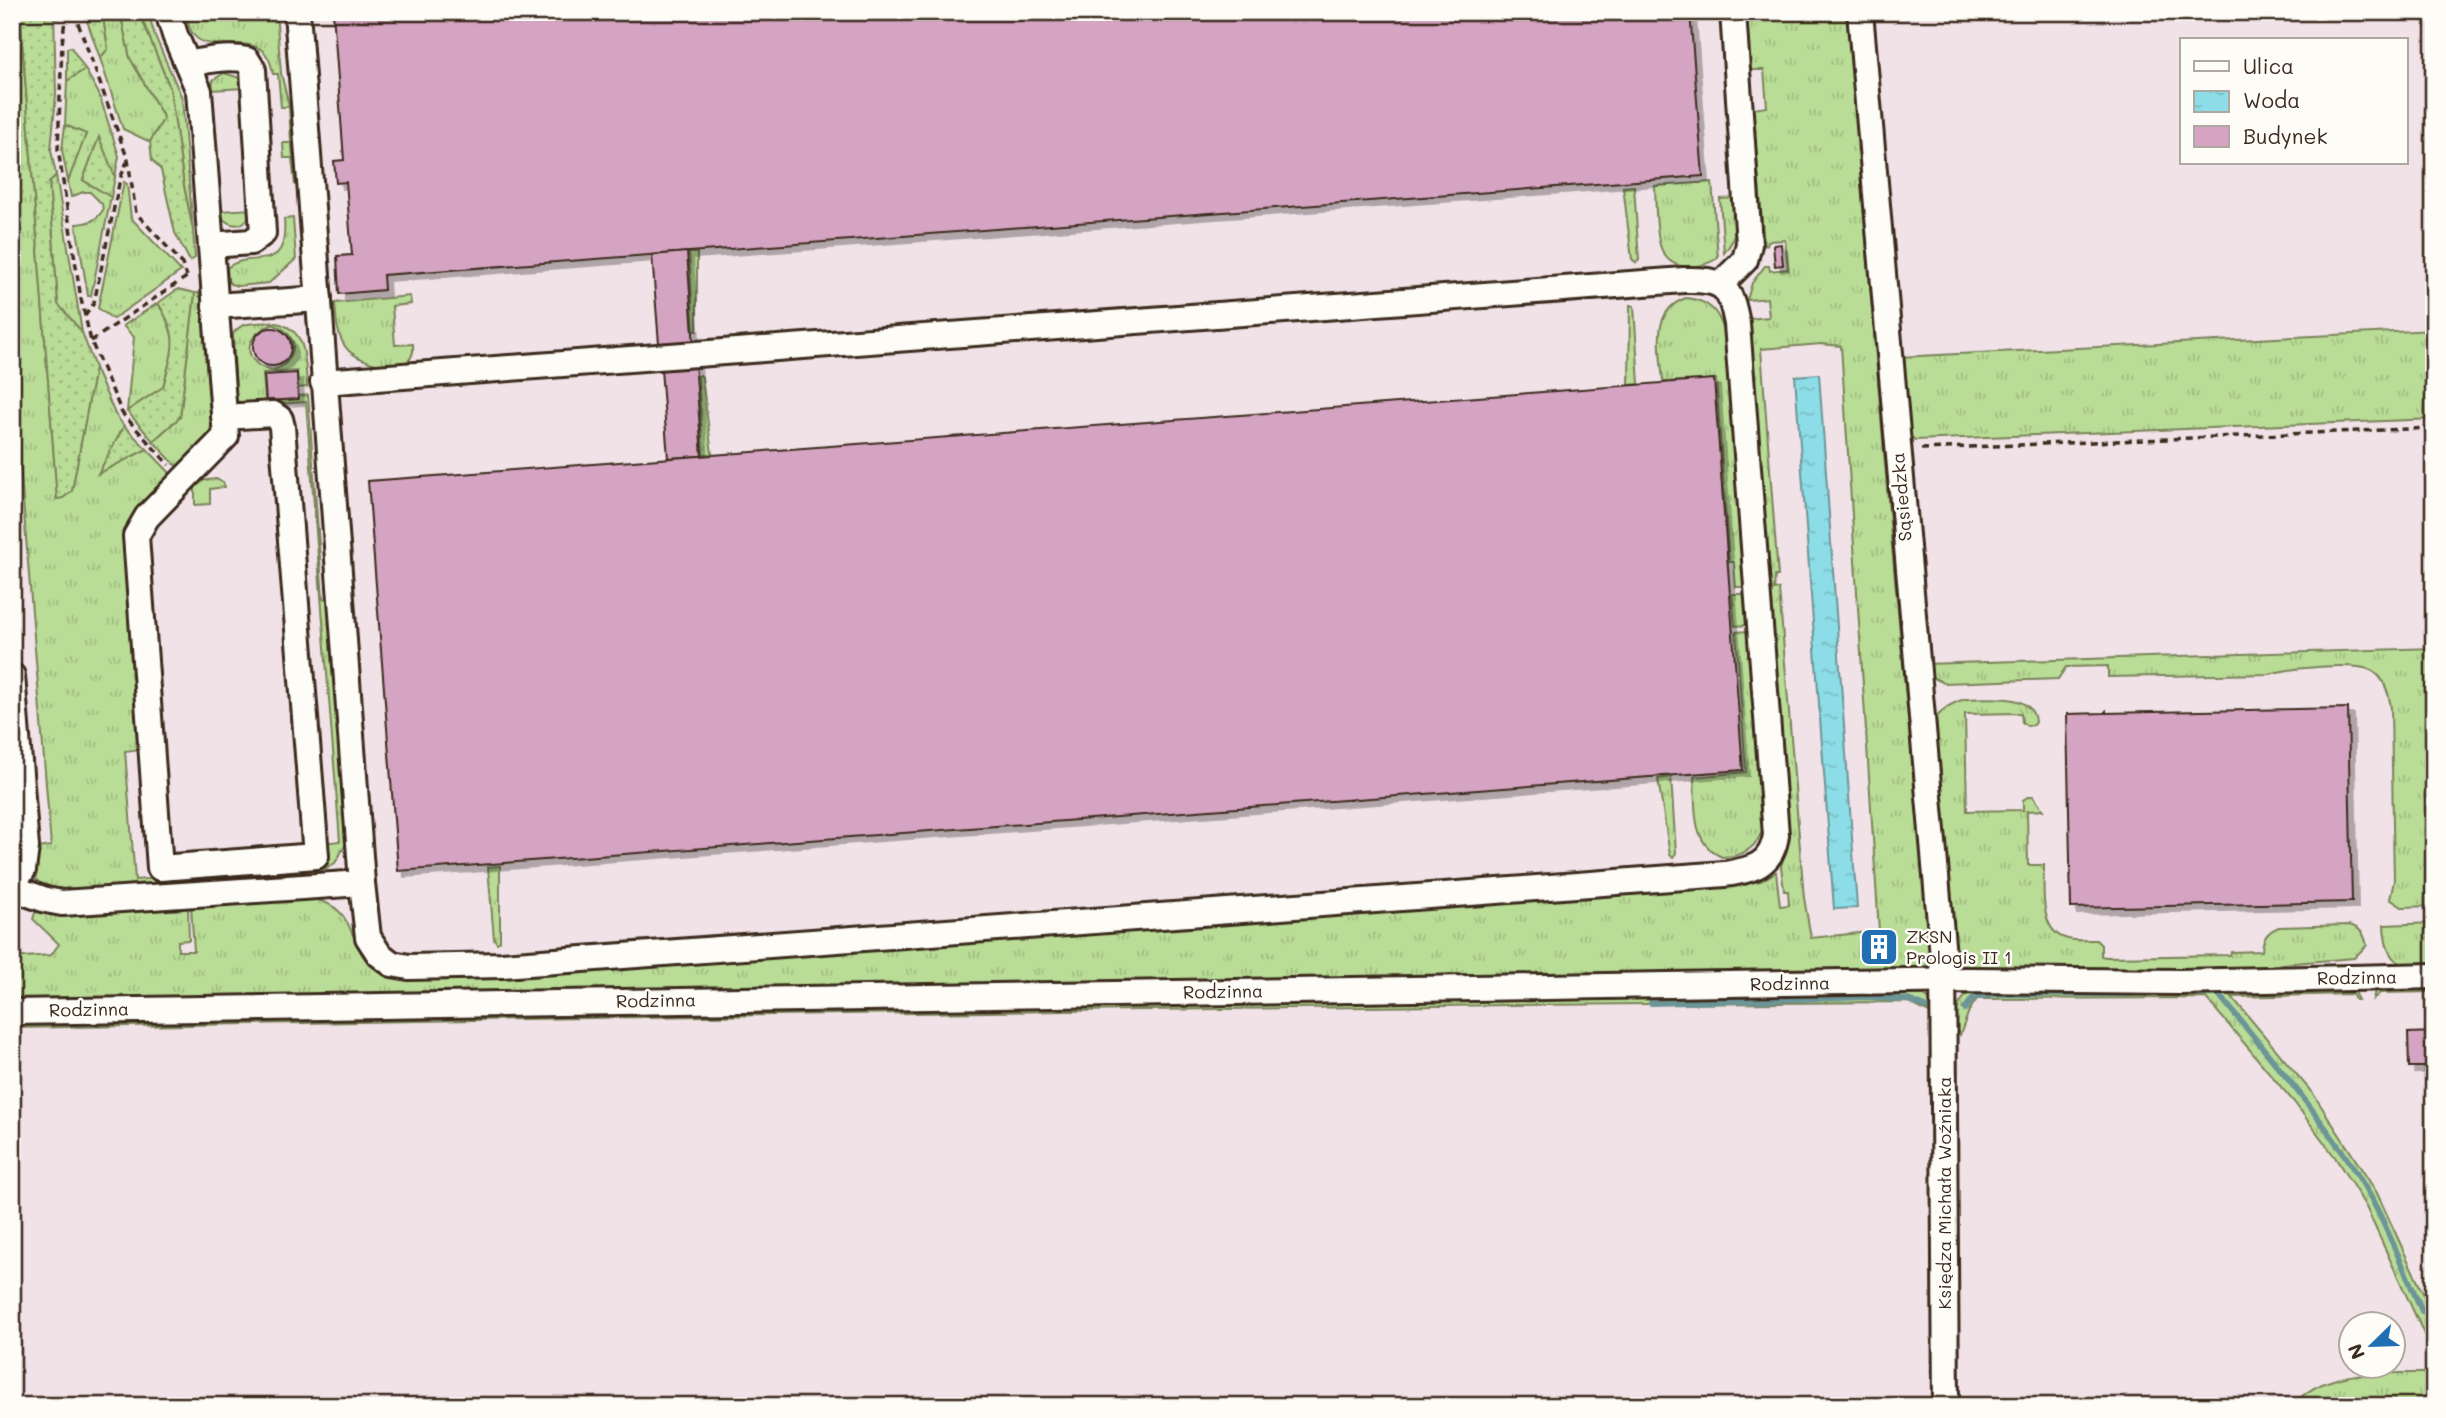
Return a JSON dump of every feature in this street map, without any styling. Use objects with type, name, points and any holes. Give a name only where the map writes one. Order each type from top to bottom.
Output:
[{"type":"street","points":[[167,12],[199,91],[215,306],[224,417],[226,436],[146,517],[135,536],[160,868],[316,856],[282,427],[280,419],[272,414],[224,417]]},
{"type":"street","points":[[297,12],[323,382],[362,883],[371,944],[392,964],[409,967],[539,963],[1724,874],[1751,869],[1773,850],[1776,835],[1737,324],[1732,298],[1721,284],[1707,280],[1684,280],[323,382]]},
{"type":"street","points":[[1721,284],[1745,260],[1749,244],[1733,12]]},
{"type":"street","name":"Sąsiedzka","points":[[1860,12],[1944,981]]},
{"type":"street","points":[[188,64],[241,59],[247,60],[253,70],[263,233],[251,242],[211,245]]},
{"type":"street","points":[[215,306],[319,299]]},
{"type":"street","points":[[12,676],[26,848],[23,870],[12,887],[62,904],[362,883]]},
{"type":"street","name":"Rodzinna","points":[[12,1012],[1944,981],[2181,982],[2434,976]]},
{"type":"street","name":"Księdza Michała Woźniaka","points":[[1944,981],[1946,1406]]},
{"type":"path","points":[[66,12],[62,44],[58,149],[91,341],[122,413],[183,480]]},
{"type":"path","points":[[74,12],[128,160],[135,213],[181,262],[187,276]]},
{"type":"path","points":[[85,316],[94,303],[120,179],[128,160]]},
{"type":"path","points":[[91,341],[187,276],[200,277]]},
{"type":"path","points":[[1898,450],[2434,428]]},
{"type":"green space","points":[[12,12],[20,12],[57,498],[72,490],[95,368],[115,414],[124,426],[99,473],[147,449],[173,476],[125,529],[141,749],[125,751],[135,880],[325,866],[324,843],[340,841],[306,402],[252,406],[236,401],[233,334],[241,326],[272,322],[294,332],[300,339],[305,357],[307,387],[298,388],[297,371],[263,373],[265,401],[299,399],[299,396],[308,395],[323,599],[328,599],[346,844],[335,863],[318,873],[68,892],[47,888],[35,877],[38,848],[51,846],[12,365]],"holes":[[[272,324],[285,331],[292,339],[293,349],[284,365],[266,369],[256,363],[249,351],[256,335]]]},
{"type":"green space","points":[[20,12],[54,12],[56,95],[51,150],[56,175],[49,183],[58,304],[82,332],[95,368],[72,491],[57,499]]},
{"type":"green space","points":[[84,12],[102,12],[108,49],[100,58]]},
{"type":"green space","points":[[102,12],[120,12],[130,58],[164,118],[150,142],[123,129],[100,58],[108,49]]},
{"type":"green space","points":[[120,12],[139,12],[170,88],[193,230],[195,258],[190,261],[175,233],[161,170],[152,160],[150,142],[164,118],[130,58]]},
{"type":"green space","points":[[139,12],[148,12],[155,36],[182,98],[193,230],[170,88]]},
{"type":"green space","points":[[192,12],[215,18],[242,12],[276,12],[281,73],[289,106],[295,186],[292,158],[284,158],[283,143],[291,143],[289,107],[281,107],[278,74],[273,74],[267,56],[257,47],[202,42],[192,33],[187,16]]},
{"type":"green space","points":[[1746,12],[1847,12],[1892,547],[1930,953],[1929,962],[1922,970],[12,1004],[12,958],[51,955],[59,944],[33,919],[35,913],[40,911],[71,916],[188,907],[189,940],[178,941],[178,951],[194,951],[191,906],[309,898],[327,903],[339,911],[364,957],[374,968],[389,976],[1733,885],[1761,881],[1776,872],[1780,906],[1789,905],[1781,866],[1788,843],[1748,319],[1769,317],[1767,298],[1747,300],[1752,283],[1765,266],[1769,266],[1770,271],[1788,269],[1785,240],[1768,241],[1764,246],[1753,109],[1767,107],[1764,70],[1750,70]],"holes":[[[1821,344],[1841,346],[1879,931],[1811,938],[1804,898],[1779,589],[1774,590],[1775,576],[1778,576],[1761,349]],[[1884,942],[1884,951],[1859,951],[1859,943]]]},
{"type":"green space","points":[[71,47],[85,69],[67,81],[67,48]]},
{"type":"green space","points":[[85,69],[99,94],[119,156],[115,177],[99,138],[83,180],[111,197],[91,296],[88,296],[76,224],[92,221],[103,210],[102,204],[90,192],[71,197],[68,181],[86,134],[65,125],[67,81]]},
{"type":"green space","points":[[224,73],[240,78],[243,88],[212,90],[213,80]]},
{"type":"green space","points":[[65,125],[86,134],[68,181],[62,150]]},
{"type":"green space","points":[[99,137],[115,177],[111,197],[83,180]]},
{"type":"green space","points":[[56,175],[82,332],[58,305],[49,182]]},
{"type":"green space","points":[[124,182],[127,184],[131,218],[181,271],[113,319],[98,308]]},
{"type":"green space","points":[[1712,182],[1718,258],[1694,266],[1671,262],[1665,256],[1659,241],[1655,186]]},
{"type":"green space","points":[[1634,186],[1639,260],[1636,263],[1632,259],[1623,187]]},
{"type":"green space","points":[[1736,198],[1735,234],[1724,253],[1720,199]]},
{"type":"green space","points":[[252,209],[247,219],[240,224],[231,224],[221,217],[221,211]]},
{"type":"green space","points":[[293,218],[296,259],[269,283],[238,286],[231,284],[228,281],[227,268],[247,260],[274,255],[281,249],[284,219]]},
{"type":"green space","points":[[689,253],[697,253],[697,331],[694,331]]},
{"type":"green space","points":[[178,289],[195,293],[180,417],[153,441],[127,411],[163,387],[172,353],[172,335],[158,303]]},
{"type":"green space","points":[[195,293],[204,296],[213,420],[208,437],[179,469],[153,441],[180,417]]},
{"type":"green space","points":[[410,296],[411,304],[392,306],[395,345],[413,344],[413,354],[407,362],[391,366],[371,363],[348,350],[339,334],[335,303]]},
{"type":"green space","points":[[1686,298],[1701,301],[1711,308],[1719,318],[1724,332],[1744,587],[1736,587],[1734,562],[1729,562],[1716,379],[1663,382],[1660,346],[1662,322],[1674,304]]},
{"type":"green space","points":[[158,303],[175,343],[163,387],[127,411],[134,337],[123,326]]},
{"type":"green space","points":[[1630,305],[1634,306],[1639,384],[1629,385]]},
{"type":"green space","points":[[2434,330],[2434,419],[1915,440],[1905,432],[1899,357]]},
{"type":"green space","points":[[700,375],[702,377],[712,454],[703,454]]},
{"type":"green space","points":[[124,426],[147,449],[98,474]]},
{"type":"green space","points":[[216,479],[223,482],[225,487],[210,489],[210,504],[195,505],[195,485],[199,481]]},
{"type":"green space","points":[[1732,594],[1744,594],[1747,625],[1735,626]]},
{"type":"green space","points":[[1748,631],[1763,828],[1757,841],[1748,850],[1722,857],[1704,843],[1700,833],[1695,812],[1694,777],[1746,772],[1736,632]]},
{"type":"green space","points":[[2434,648],[2434,906],[2402,907],[2390,899],[2394,881],[2391,708],[2383,681],[2371,670],[2336,666],[2270,674],[2108,677],[2108,666],[2066,667],[2058,679],[1944,683],[1930,676],[1925,664]]},
{"type":"green space","points":[[1965,699],[2008,699],[2026,705],[2032,712],[2035,722],[2027,726],[2022,722],[2021,713],[1965,714],[1967,811],[2023,810],[2023,800],[2033,796],[2043,810],[2027,811],[2028,865],[2044,865],[2047,919],[2058,935],[2071,940],[2096,940],[2101,945],[2101,956],[2106,957],[2230,955],[2231,952],[2262,951],[2266,936],[2279,927],[2349,925],[2361,932],[2367,945],[2354,958],[2282,964],[2250,970],[1972,969],[1963,965],[1953,952],[1933,724],[1946,708]]},
{"type":"green space","points":[[1671,777],[1676,853],[1673,857],[1670,855],[1658,779]]},
{"type":"green space","points":[[500,866],[500,941],[497,943],[494,939],[488,867]]},
{"type":"green space","points":[[2434,923],[2434,966],[2403,964],[2391,955],[2384,925]]},
{"type":"green space","points":[[2434,985],[2434,992],[2380,993],[2373,999],[2375,991],[2383,987]]},
{"type":"green space","points":[[2349,989],[2358,1000],[2355,1000],[2352,994],[2232,997],[2314,1095],[2377,1193],[2434,1317],[2434,1356],[2366,1207],[2335,1157],[2294,1102],[2206,998],[1977,999],[1969,1011],[1960,1035],[1955,1028],[1958,1008],[1970,992]]},
{"type":"green space","points":[[1902,992],[1923,995],[1932,1002],[1933,1015],[1908,1002],[706,1016],[12,1028],[12,1020]]},
{"type":"green space","points":[[2408,1373],[2434,1373],[2434,1406],[2292,1406],[2306,1393],[2338,1378],[2408,1380]]},
{"type":"water","points":[[1819,374],[1857,908],[1834,909],[1795,376]]},
{"type":"building","points":[[333,12],[1690,12],[1703,176],[383,275],[384,290],[339,294],[337,256],[352,255],[346,182],[336,183],[334,161],[344,160]]},
{"type":"building","points":[[1781,244],[1783,265],[1775,266],[1773,245]]},
{"type":"building","points":[[687,252],[702,456],[668,458],[652,255]]},
{"type":"building","points":[[272,328],[286,333],[291,347],[286,361],[272,366],[258,361],[253,347],[258,333]]},
{"type":"building","points":[[297,373],[298,399],[266,401],[264,375]]},
{"type":"building","points":[[1714,379],[1743,770],[398,871],[368,481]]},
{"type":"building","points":[[2348,708],[2352,902],[2071,908],[2067,714],[2106,711]]},
{"type":"building","points":[[2434,1032],[2434,1067],[2409,1067],[2408,1033]]},
{"type":"building","points":[[2432,1067],[2434,1067],[2434,1144]]},
{"type":"waterway","points":[[1965,1009],[1974,997],[1996,994],[2132,994]]},
{"type":"waterway","points":[[2198,994],[2217,994]]},
{"type":"waterway","points":[[1651,1003],[1866,997],[1908,1000],[1928,1008]]},
{"type":"waterway","points":[[2221,997],[2299,1092],[2353,1168],[2383,1222],[2422,1311]]},
{"type":"place","name":"ZKSN Prologis II 1","points":[[1879,947]]}]
